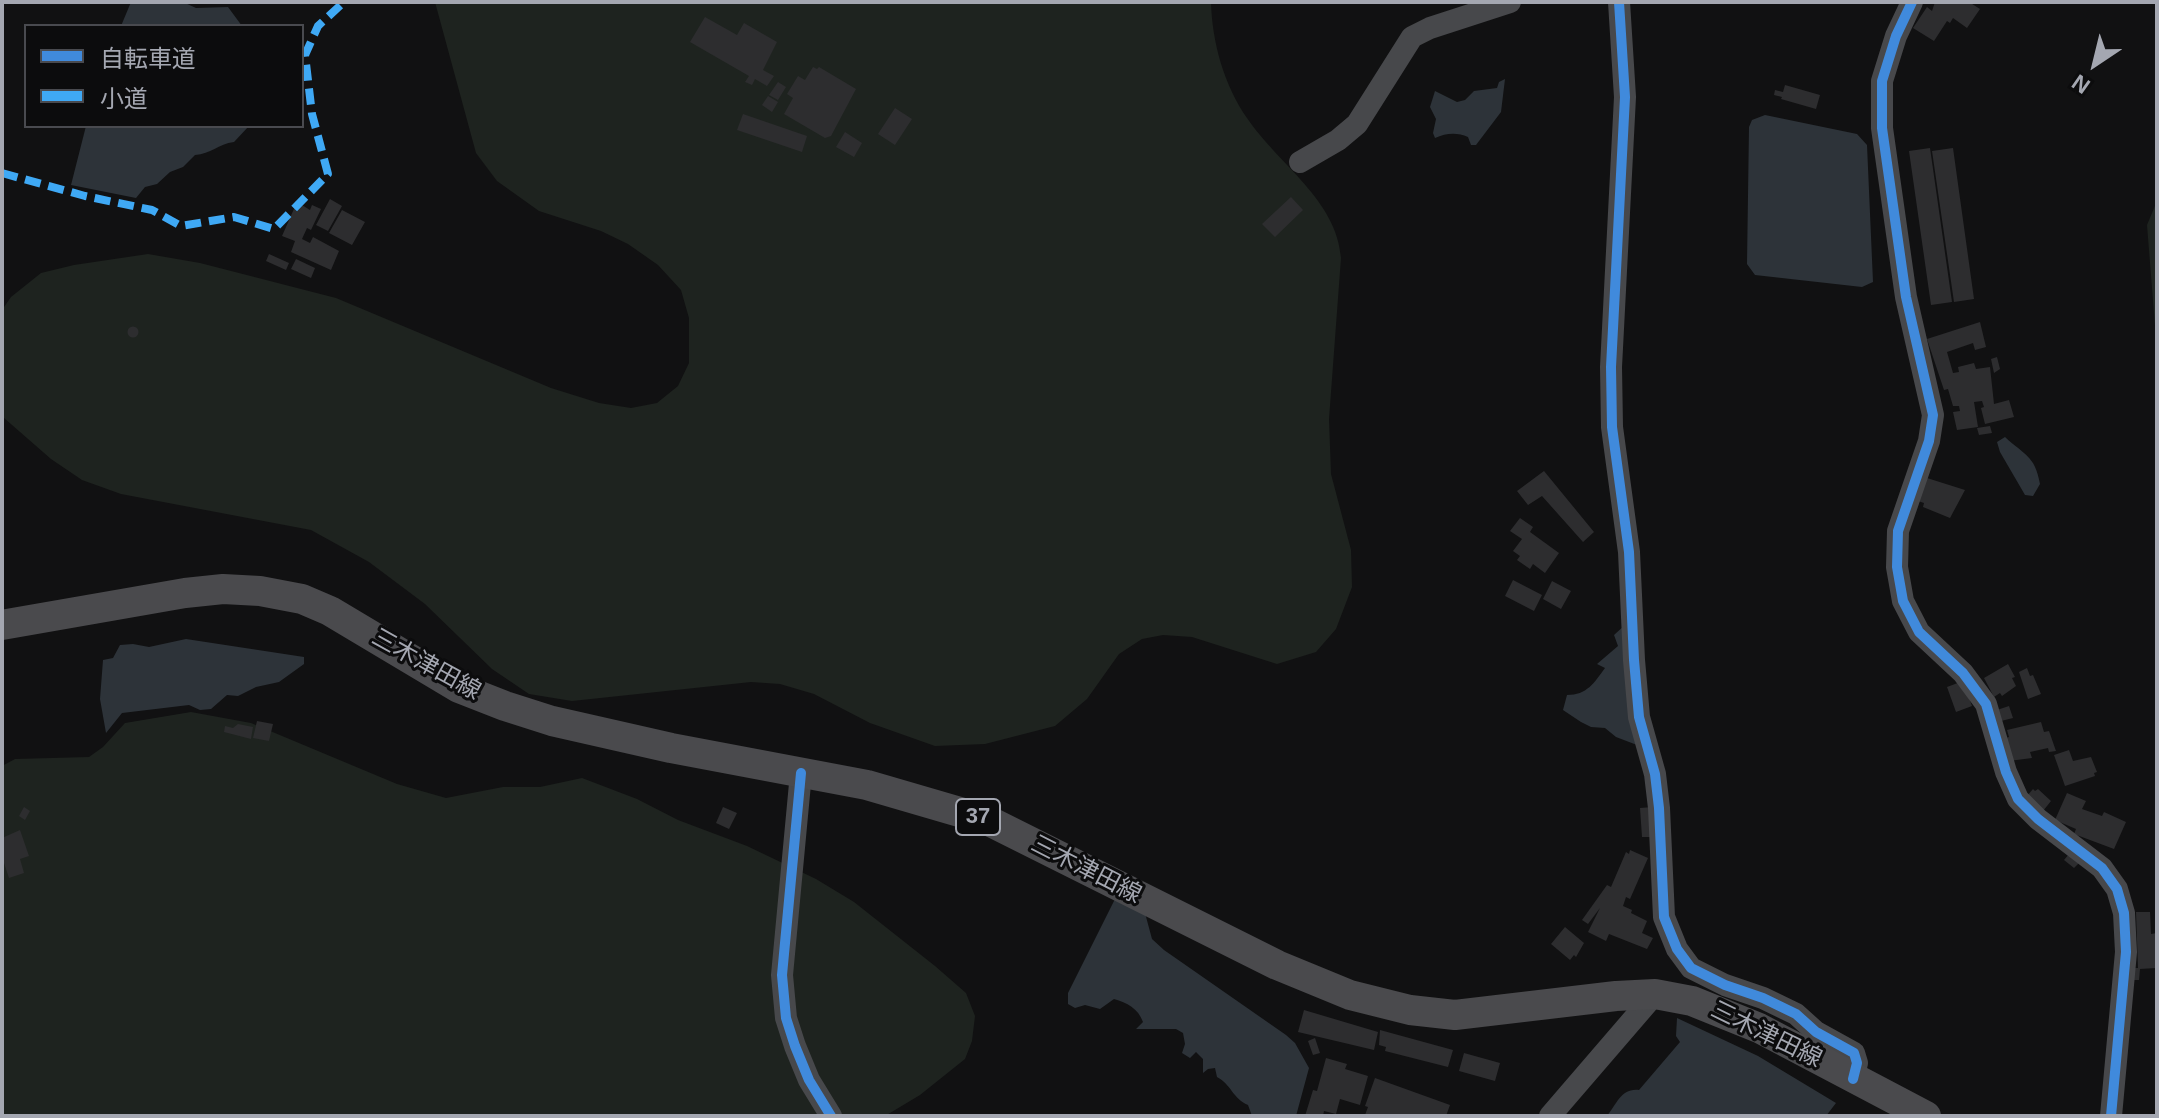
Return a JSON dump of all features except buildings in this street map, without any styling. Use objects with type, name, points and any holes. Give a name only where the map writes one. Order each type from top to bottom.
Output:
[{"type":"main road","name":"三木津田線","points":[[2,625],[223,589],[260,591],[302,599],[330,611],[459,688],[505,706],[582,728],[867,785],[987,820],[1277,965],[1350,995],[1410,1010],[1455,1015],[1616,996],[1655,994],[1692,1001],[1727,1013],[1926,1116]]},
{"type":"street","points":[[1300,162],[1338,140],[1357,124],[1412,37],[1430,28],[1510,2]]},
{"type":"street","points":[[1619,2],[1625,97],[1611,367],[1612,427],[1629,552],[1639,717],[1655,774],[1659,808],[1664,917],[1677,949],[1691,968],[1796,1014],[1816,1032],[1854,1053],[1857,1063],[1853,1079]]},
{"type":"street","points":[[1912,2],[1896,36],[1882,81],[1882,128],[1906,297],[1933,415],[1929,441],[1898,531],[1897,567],[1903,601],[1919,632],[1963,673],[1986,704],[2006,772],[2018,799],[2038,819],[2102,868],[2117,889],[2124,913],[2126,952],[2111,1116]]},
{"type":"street","points":[[801,773],[782,975],[786,1018],[795,1046],[809,1080],[831,1116]]},
{"type":"street","points":[[1550,1116],[1655,994]]},
{"type":"shaded area","points":[[131,2],[183,2],[196,8],[228,7],[241,24],[122,24]]},
{"type":"shaded area","points":[[435,2],[1211,2],[1221,63],[1232,92],[1260,135],[1318,200],[1337,237],[1341,258],[1329,419],[1331,474],[1351,550],[1352,587],[1336,629],[1316,652],[1277,664],[1192,637],[1163,635],[1142,639],[1119,654],[1087,699],[1055,726],[985,744],[935,746],[870,723],[814,694],[780,684],[751,682],[572,701],[529,694],[492,669],[425,604],[369,562],[311,530],[121,494],[82,480],[51,459],[4,418],[2,310],[11,297],[41,273],[148,254],[200,263],[336,298],[551,388],[599,403],[631,408],[657,403],[678,386],[689,363],[689,318],[681,290],[658,265],[628,244],[601,231],[539,211],[497,181],[476,153]]},
{"type":"shaded area","points":[[1505,79],[1501,112],[1476,145],[1471,145],[1468,137],[1460,134],[1435,138],[1436,119],[1430,107],[1435,91],[1457,102],[1465,100],[1474,91],[1497,88],[1499,82]]},
{"type":"shaded area","points":[[1765,115],[1857,134],[1867,145],[1873,282],[1862,287],[1755,275],[1747,264],[1749,127],[1752,120]]},
{"type":"shaded area","points":[[85,128],[247,128],[234,142],[195,155],[157,184],[145,187],[136,198],[71,185]]},
{"type":"shaded area","points":[[2157,201],[2157,351],[2147,225]]},
{"type":"shaded area","points":[[2005,437],[2028,456],[2035,467],[2040,484],[2033,496],[2025,495],[2000,452],[1997,442]]},
{"type":"shaded area","points":[[1626,624],[1637,745],[1616,737],[1605,728],[1591,727],[1563,710],[1567,695],[1585,690],[1605,668],[1597,664],[1618,646],[1614,635]]},
{"type":"shaded area","points":[[186,639],[304,657],[304,664],[279,682],[256,687],[238,696],[227,695],[211,709],[200,710],[189,705],[122,713],[106,733],[100,699],[103,660],[113,658],[120,645],[149,647]]},
{"type":"shaded area","points":[[191,712],[251,723],[397,784],[446,798],[503,787],[540,787],[582,778],[747,846],[816,879],[854,902],[966,993],[975,1016],[972,1041],[965,1059],[920,1095],[885,1116],[2,1116],[2,766],[15,759],[89,757],[125,723]]},
{"type":"shaded area","points":[[1116,897],[1145,913],[1152,939],[1164,950],[1295,1043],[1309,1068],[1296,1116],[1252,1116],[1248,1105],[1217,1077],[1215,1068],[1203,1073],[1203,1059],[1196,1052],[1190,1058],[1182,1053],[1185,1044],[1183,1033],[1176,1029],[1136,1029],[1143,1022],[1128,1004],[1114,999],[1100,1009],[1085,1005],[1075,1008],[1068,1004],[1068,993]]},
{"type":"shaded area","points":[[1677,1018],[1758,1056],[1836,1103],[1826,1116],[1607,1116],[1624,1094],[1639,1090],[1680,1042],[1676,1036]]},
{"type":"marked path","points":[[2,173],[85,196],[152,210],[181,226],[234,217],[274,229],[328,174],[312,114],[305,55],[318,26],[344,2]]},
{"type":"cycle path","points":[[1619,2],[1625,97],[1611,367],[1612,427],[1629,552],[1639,717],[1655,774],[1659,808],[1664,917],[1677,949],[1691,968],[1796,1014],[1816,1032],[1854,1053],[1857,1063],[1853,1079]]},
{"type":"cycle path","points":[[1912,2],[1896,36],[1882,81],[1882,128],[1906,297],[1933,415],[1929,441],[1898,531],[1897,567],[1903,601],[1919,632],[1963,673],[1986,704],[2006,772],[2018,799],[2038,819],[2102,868],[2117,889],[2124,913],[2126,952],[2111,1116]]},
{"type":"cycle path","points":[[801,773],[782,975],[786,1018],[795,1046],[809,1080],[831,1116]]}]
